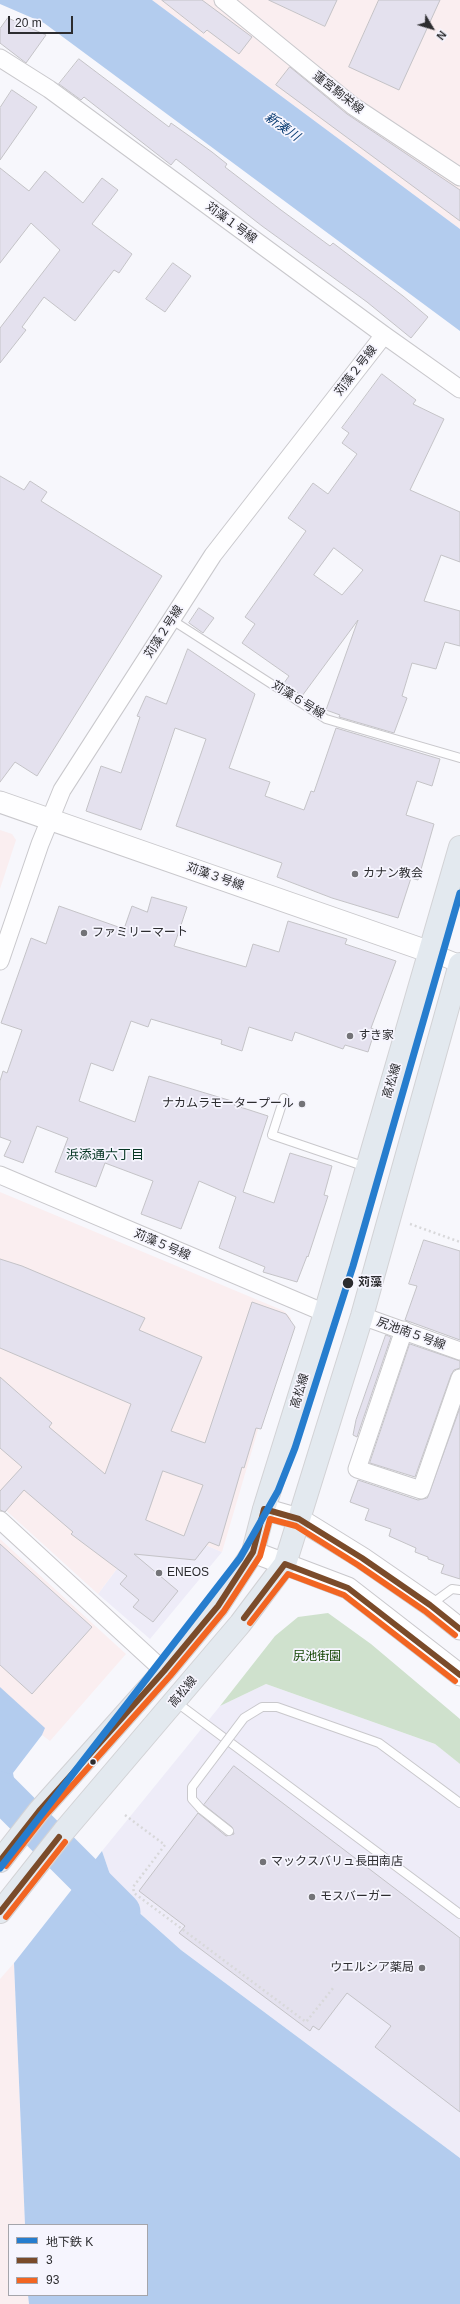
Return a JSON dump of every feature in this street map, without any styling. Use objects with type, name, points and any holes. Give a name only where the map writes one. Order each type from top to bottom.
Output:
[{"type":"main road","name":"高松線","points":[[0,1860],[39,1811],[164,1670],[218,1606],[254,1552],[264,1509],[325,1313],[460,847]]},
{"type":"main road","name":"高松線","points":[[0,1912],[64,1831],[240,1624],[285,1564],[362,1316],[460,964]]},
{"type":"street","name":"蓮宮駒栄線","points":[[223,0],[353,106],[460,177]]},
{"type":"street","name":"苅藻１号線","points":[[0,58],[49,89],[460,389]]},
{"type":"street","name":"苅藻２号線","points":[[0,961],[49,819],[62,790],[214,555],[384,335]]},
{"type":"street","name":"苅藻３号線","points":[[0,802],[430,952]]},
{"type":"street","points":[[430,952],[460,964]]},
{"type":"street","name":"苅藻５号線","points":[[0,1175],[325,1313]]},
{"type":"street","name":"尻池南５号線","points":[[362,1316],[460,1351]]},
{"type":"street","points":[[404,1330],[357,1469],[421,1490],[460,1378]]},
{"type":"street","points":[[264,1509],[299,1519],[362,1558],[430,1605],[460,1629]]},
{"type":"street","points":[[0,1520],[164,1670]]},
{"type":"street","points":[[254,1552],[348,1588],[460,1675]]},
{"type":"lane","name":"苅藻６号線","points":[[172,620],[326,718],[460,758]]},
{"type":"lane","points":[[284,1098],[272,1135],[367,1167]]},
{"type":"lane","points":[[430,1605],[452,1589],[460,1590]]},
{"type":"lane","points":[[175,1701],[460,1914]]},
{"type":"lane","points":[[229,1831],[201,1809],[192,1799],[192,1787],[244,1718],[262,1707],[277,1707],[378,1743],[460,1803]]},
{"type":"path","points":[[404,1222],[460,1242]]},
{"type":"path","points":[[125,1815],[165,1845],[133,1887],[134,1893],[306,2022],[334,1987]]},
{"type":"shaded area","points":[[152,0],[460,0],[460,229]]},
{"type":"shaded area","points":[[0,830],[12,834],[16,840],[0,889]]},
{"type":"shaded area","points":[[0,1192],[284,1311],[291,1318],[222,1552],[152,1522],[98,1594],[0,1505]]},
{"type":"shaded area","name":"ENEOS","points":[[152,1522],[222,1552],[150,1639],[98,1594]]},
{"type":"shaded area","points":[[0,1539],[126,1654],[50,1741],[42,1735],[44,1728],[0,1687]]},
{"type":"shaded area","points":[[266,1684],[435,1744],[460,1764],[460,2158],[181,1950],[116,1892],[102,1851],[220,1706]]},
{"type":"shaded area","points":[[14,1963],[25,2224],[8,2224],[8,2296],[28,2296],[29,2304],[0,2304],[0,1979]]},
{"type":"green space","name":"尻池街園","points":[[328,1613],[371,1644],[460,1719],[460,1764],[435,1744],[266,1684],[220,1706],[275,1636],[298,1617]]},
{"type":"water","name":"新湊川","points":[[0,0],[152,0],[460,229],[460,331],[44,23],[0,4]]},
{"type":"water","points":[[0,1687],[45,1728],[42,1735],[13,1773],[16,1789],[0,1808]]},
{"type":"water","points":[[102,1851],[116,1892],[181,1950],[460,2158],[460,2304],[29,2304],[28,2296],[148,2296],[148,2224],[25,2224],[14,1963]]},
{"type":"building","points":[[162,0],[202,0],[252,37],[239,54],[207,30],[204,33]]},
{"type":"building","points":[[269,0],[337,0],[325,26]]},
{"type":"building","points":[[379,0],[440,0],[399,90],[349,67]]},
{"type":"building","points":[[8,18],[46,35],[26,63],[0,43],[0,29]]},
{"type":"building","points":[[79,59],[169,127],[171,123],[212,152],[227,164],[225,167],[281,210],[330,246],[333,243],[403,296],[428,317],[411,338],[367,302],[262,226],[176,159],[171,165],[84,97],[81,100],[59,84]]},
{"type":"building","points":[[290,67],[347,114],[460,190],[460,221],[276,85]]},
{"type":"building","points":[[12,90],[37,107],[0,160],[0,108]]},
{"type":"building","points":[[0,168],[29,191],[45,171],[83,203],[102,178],[118,190],[92,224],[132,254],[119,273],[114,270],[75,321],[44,297],[22,327],[26,330],[0,363],[0,328],[60,250],[31,223],[0,263]]},
{"type":"building","points":[[173,263],[191,276],[165,312],[146,299]]},
{"type":"building","points":[[382,374],[416,400],[413,404],[444,419],[410,490],[460,512],[460,562],[441,555],[424,601],[460,611],[460,646],[445,642],[436,669],[412,663],[402,696],[407,698],[394,733],[339,717],[340,715],[326,710],[358,620],[302,696],[284,683],[289,676],[242,643],[255,624],[245,617],[306,531],[288,518],[313,483],[328,494],[357,454],[342,443],[349,433],[342,428]],"holes":[[[334,548],[363,570],[342,595],[314,575]]]},
{"type":"building","points":[[0,476],[24,490],[30,481],[47,492],[41,501],[162,576],[37,776],[15,762],[0,782]]},
{"type":"building","points":[[199,608],[214,618],[203,633],[189,623]]},
{"type":"building","points":[[188,649],[255,694],[229,768],[270,782],[265,796],[304,810],[311,791],[314,792],[336,728],[440,759],[432,786],[417,781],[406,815],[434,824],[418,880],[411,878],[398,918],[332,898],[277,877],[282,863],[176,826],[206,739],[175,728],[141,830],[86,811],[101,766],[121,773],[140,717],[137,716],[146,696],[166,704]]},
{"type":"building","points":[[152,897],[187,907],[174,946],[246,967],[253,944],[279,952],[288,921],[347,939],[345,944],[396,961],[371,1028],[375,1030],[368,1052],[345,1045],[343,1049],[295,1032],[292,1041],[249,1027],[242,1051],[221,1044],[222,1040],[151,1019],[148,1027],[131,1021],[113,1071],[91,1063],[79,1101],[135,1122],[149,1076],[235,1102],[234,1105],[268,1116],[243,1192],[274,1203],[290,1153],[332,1166],[324,1195],[328,1196],[308,1257],[307,1256],[297,1282],[263,1272],[265,1267],[219,1248],[236,1197],[199,1181],[181,1229],[141,1214],[153,1181],[105,1163],[96,1187],[55,1172],[68,1138],[37,1126],[23,1163],[4,1156],[11,1141],[0,1137],[0,1081],[3,1071],[7,1073],[22,1030],[1,1023],[31,938],[46,944],[59,906],[124,929],[132,906],[147,912]]},
{"type":"building","points":[[424,1240],[460,1251],[460,1340],[405,1320],[417,1286],[409,1284]]},
{"type":"building","points":[[0,1259],[22,1266],[145,1318],[139,1330],[202,1357],[171,1431],[205,1443],[252,1302],[286,1314],[295,1327],[261,1429],[256,1428],[244,1468],[242,1467],[219,1546],[209,1542],[195,1560],[134,1554],[178,1591],[153,1622],[133,1607],[139,1600],[120,1584],[127,1576],[71,1534],[73,1532],[24,1490],[5,1512],[0,1510],[0,1491],[22,1467],[0,1448],[0,1377],[52,1423],[49,1427],[105,1474],[131,1404],[0,1348]],"holes":[[[163,1471],[203,1485],[184,1536],[146,1520]]]},
{"type":"building","points":[[386,1335],[391,1337],[357,1437],[353,1435],[356,1420]]},
{"type":"building","points":[[410,1344],[460,1361],[460,1368],[454,1370],[451,1375],[415,1477],[370,1463]]},
{"type":"building","points":[[460,1408],[460,1579],[441,1573],[444,1565],[428,1559],[428,1557],[415,1552],[416,1548],[389,1536],[391,1529],[365,1520],[369,1509],[350,1502],[358,1480],[418,1500],[427,1498]]},
{"type":"building","points":[[0,1544],[92,1627],[32,1694],[0,1665]]},
{"type":"building","points":[[234,1766],[460,1938],[460,2112],[375,2047],[391,2026],[347,1993],[319,2030],[313,2026],[310,2031],[179,1933],[185,1926],[139,1891],[198,1813],[226,1836],[234,1834],[232,1827],[204,1805]]},
{"type":"waterway","points":[[0,1791],[121,1912]]},
{"type":"metro line","name":"K","points":[[0,1868],[240,1558],[278,1491],[295,1448],[353,1266],[460,893]]},
{"type":"transit line","name":"3","points":[[0,1861],[39,1811],[164,1671],[218,1606],[253,1552],[264,1509],[299,1519],[362,1558],[430,1605],[460,1629]]},
{"type":"transit line","name":"93","points":[[6,1866],[45,1816],[170,1676],[224,1611],[260,1556],[270,1519],[296,1526],[358,1565],[425,1611],[455,1635]]},
{"type":"transit line","name":"3","points":[[244,1618],[285,1564],[348,1588],[460,1675]]},
{"type":"transit line","name":"93","points":[[250,1623],[288,1574],[344,1595],[455,1681]]},
{"type":"transit line","name":"3","points":[[0,1912],[59,1837]]},
{"type":"transit line","name":"93","points":[[6,1917],[65,1842]]},
{"type":"place","name":"カナン教会","points":[[355,874]]},
{"type":"place","name":"ファミリーマート","points":[[84,933]]},
{"type":"place","name":"すき家","points":[[350,1036]]},
{"type":"place","name":"ナカムラモータープール","points":[[302,1104]]},
{"type":"place","name":"苅藻","points":[[348,1283]]},
{"type":"place","name":"ENEOS","points":[[159,1573]]},
{"type":"place","name":"マックスバリュ長田南店","points":[[263,1862]]},
{"type":"place","name":"モスバーガー","points":[[312,1897]]},
{"type":"place","name":"ウエルシア薬局","points":[[422,1968]]},
{"type":"district","name":"浜添通六丁目","points":[[105,1155]]}]
